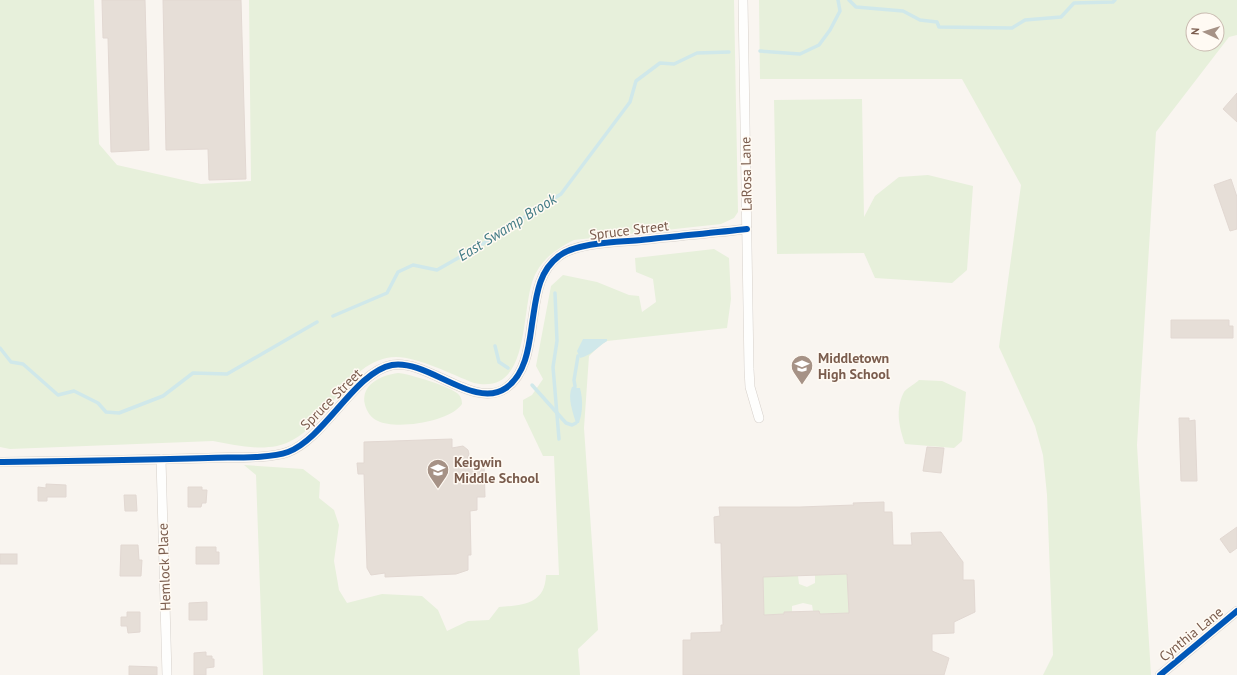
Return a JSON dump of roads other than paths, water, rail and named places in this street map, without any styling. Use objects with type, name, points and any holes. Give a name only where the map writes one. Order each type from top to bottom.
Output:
[{"type":"street","name":"LaRosa Lane","points":[[743,0],[749,370],[751,392],[759,418]]},
{"type":"street","name":"Spruce Street","points":[[0,462],[161,459],[274,455],[288,452],[312,436],[369,377],[391,366],[400,365],[418,369],[479,392],[490,393],[500,391],[514,380],[527,356],[537,288],[544,274],[560,255],[570,251],[601,244],[747,229]]},
{"type":"street","name":"Hemlock Place","points":[[161,459],[167,675]]},
{"type":"street","name":"Cynthia Lane","points":[[1160,675],[1237,612]]},
{"type":"water","points":[[583,339],[607,339],[607,341],[591,353],[580,358],[577,351]]},
{"type":"water","points":[[575,386],[580,388],[582,397],[582,410],[579,423],[576,423],[570,400],[572,387]]},
{"type":"waterway","name":"East Swamp Brook","points":[[760,51],[800,54],[819,45],[830,30],[840,11],[838,0]]},
{"type":"waterway","name":"East Swamp Brook","points":[[849,0],[856,7],[903,11],[920,20],[937,22],[939,27],[1012,28],[1025,20],[1061,17],[1074,3],[1113,2],[1115,0]]},
{"type":"waterway","name":"East Swamp Brook","points":[[333,316],[387,293],[398,272],[413,265],[437,270],[481,245],[561,194],[630,102],[636,81],[660,63],[674,64],[697,53],[729,52]]},
{"type":"waterway","points":[[555,293],[557,341],[553,367],[559,439]]},
{"type":"waterway","name":"East Swamp Brook","points":[[0,348],[11,362],[23,364],[58,395],[74,391],[98,403],[106,412],[119,413],[163,396],[193,373],[227,374],[317,322]]},
{"type":"waterway","points":[[495,346],[499,362],[508,368]]},
{"type":"waterway","points":[[575,386],[574,380],[578,356]]},
{"type":"waterway","points":[[532,385],[566,423],[572,425],[576,423]]},
{"type":"place","name":"Middletown High School","points":[[802,386]]},
{"type":"place","name":"Keigwin Middle School","points":[[438,490]]}]
